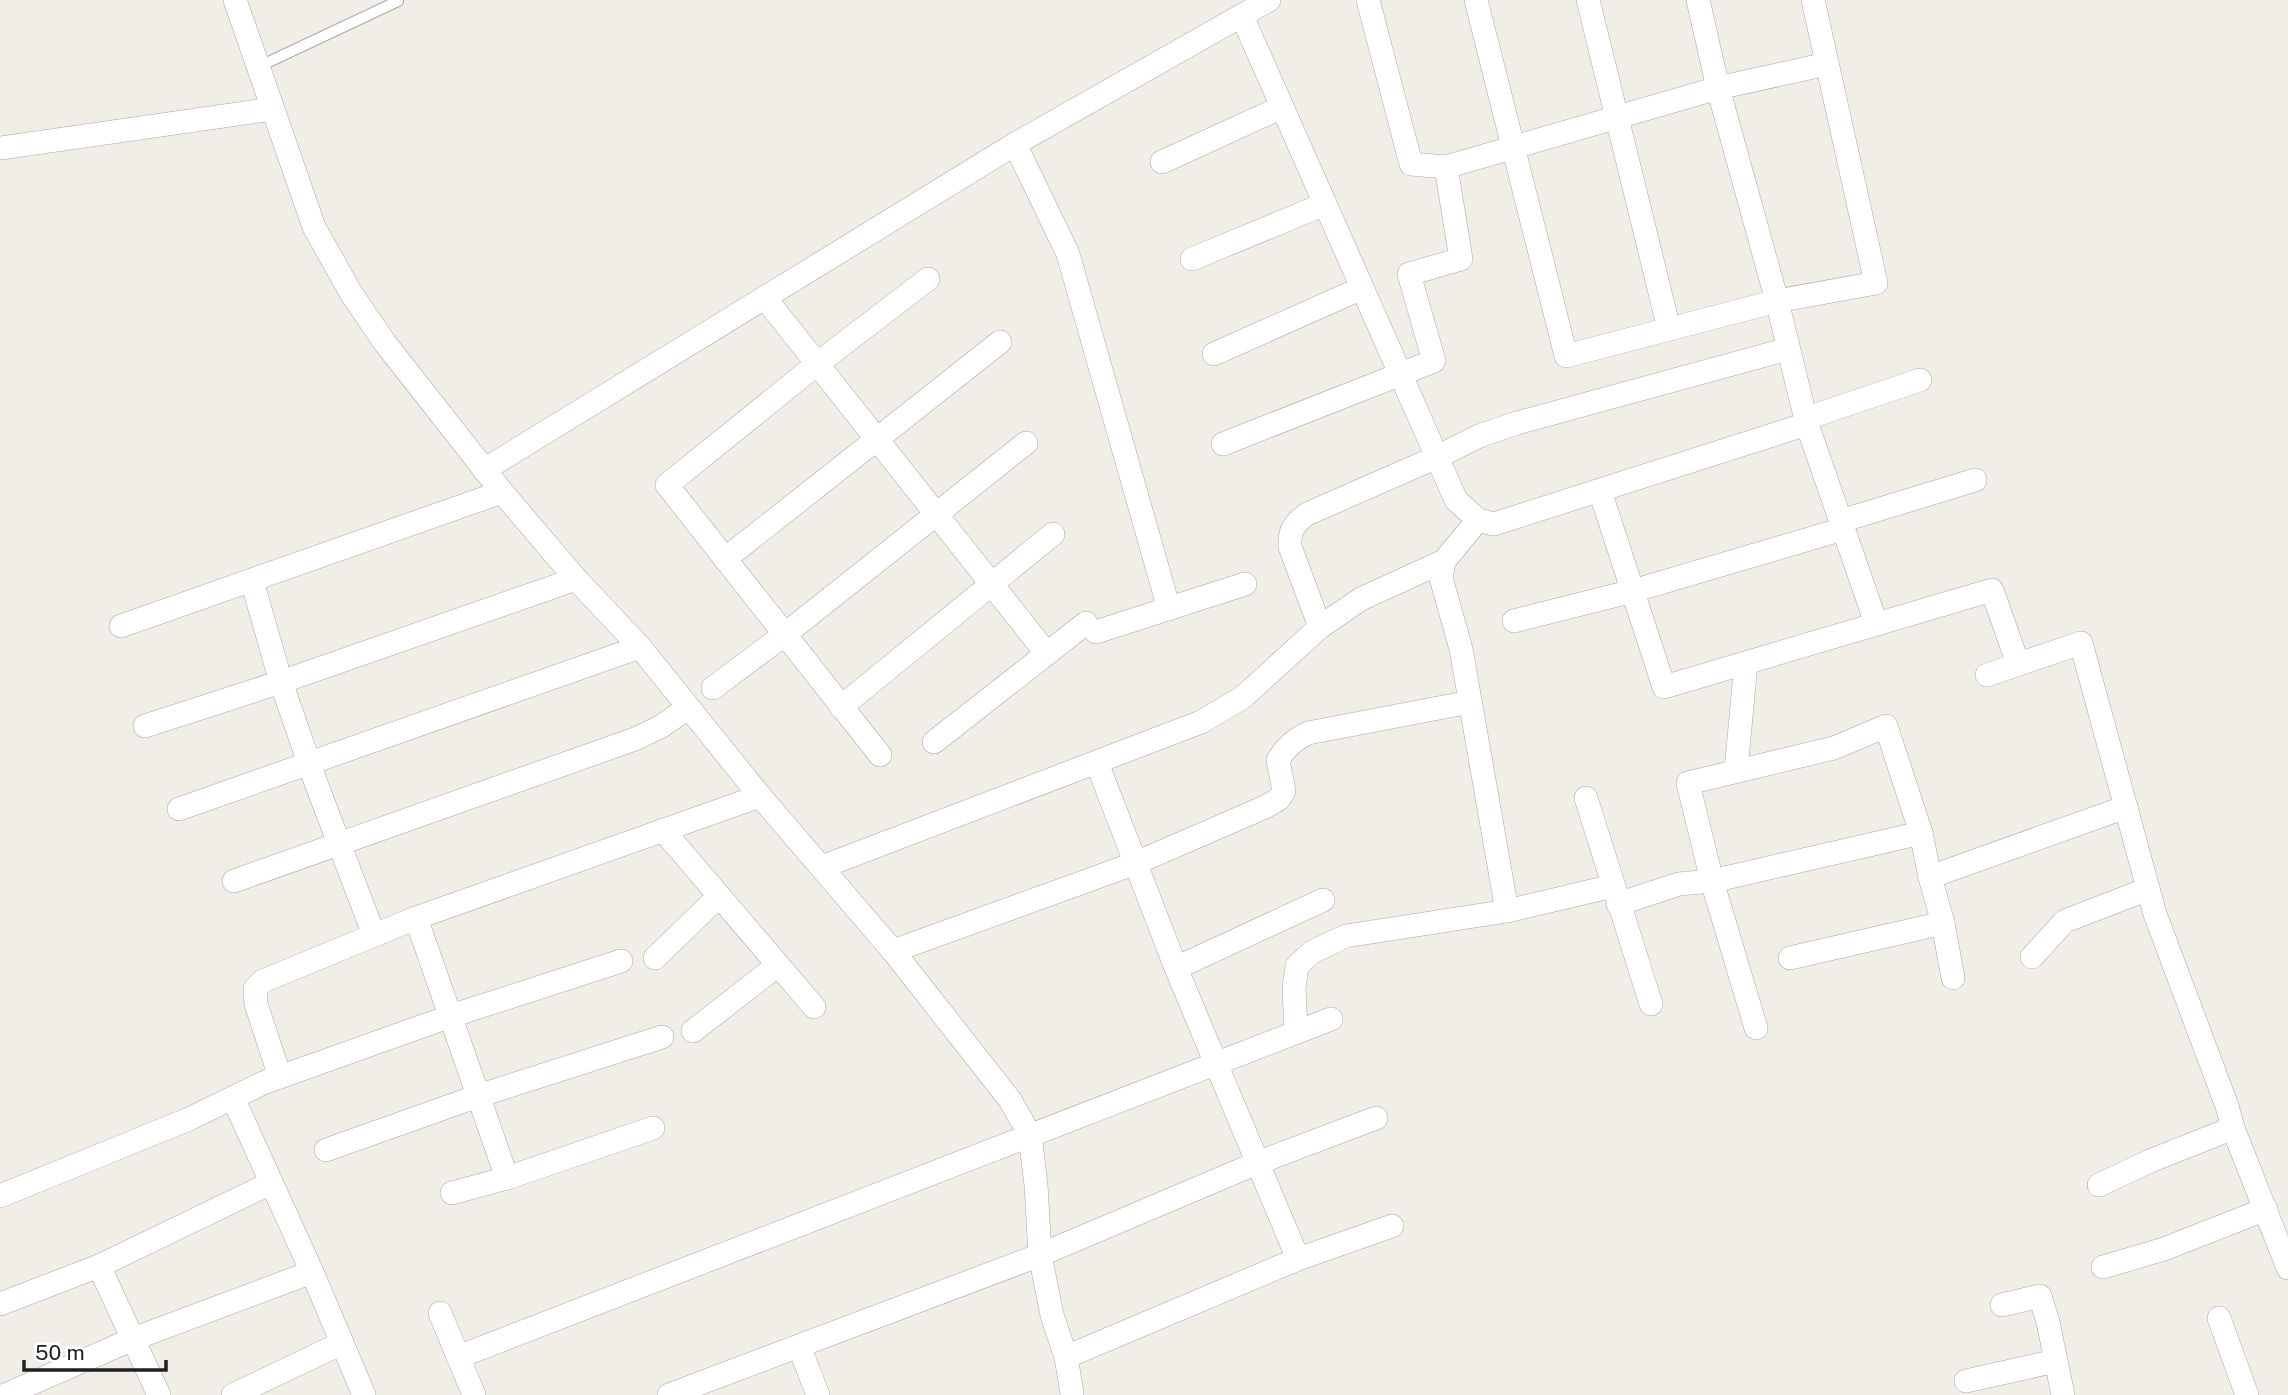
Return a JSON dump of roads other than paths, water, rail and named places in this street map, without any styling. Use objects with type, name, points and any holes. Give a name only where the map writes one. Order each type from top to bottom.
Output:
[{"type":"street","points":[[235,0],[314,227],[351,293],[385,343],[502,492],[576,579],[640,647],[760,796],[893,951],[1003,1089],[1030,1135],[1040,1255],[1052,1315],[1066,1357],[1072,1393]]},
{"type":"street","points":[[484,470],[1014,144],[1269,0]]},
{"type":"street","points":[[1368,0],[1411,164],[1446,167],[1718,88],[1826,64]]},
{"type":"street","points":[[1476,0],[1566,356],[1777,301],[1876,283],[1826,64],[1819,2]]},
{"type":"street","points":[[1588,0],[1669,329]]},
{"type":"street","points":[[1698,0],[1718,88],[1807,421],[1876,623]]},
{"type":"street","points":[[1242,16],[1456,500],[1478,520],[1494,524],[1600,491],[1920,380]]},
{"type":"street","points":[[1162,162],[1282,107]]},
{"type":"street","points":[[0,148],[272,109]]},
{"type":"street","points":[[1014,144],[1068,254],[1169,609]]},
{"type":"street","points":[[1223,444],[1434,361],[1409,274],[1461,259],[1446,167]]},
{"type":"street","points":[[1192,258],[1325,204]]},
{"type":"street","points":[[880,755],[667,485],[928,279]]},
{"type":"street","points":[[1214,354],[1362,288]]},
{"type":"street","points":[[765,298],[1047,654]]},
{"type":"street","points":[[725,559],[1000,342]]},
{"type":"street","points":[[1320,627],[1290,547],[1289,535],[1295,523],[1307,514],[1479,436],[1788,348]]},
{"type":"street","points":[[713,688],[1026,443]]},
{"type":"street","points":[[1514,621],[1633,591],[1975,480]]},
{"type":"street","points":[[1600,491],[1664,687],[1992,590],[2018,664]]},
{"type":"street","points":[[121,626],[502,492]]},
{"type":"street","points":[[822,867],[1201,722],[1242,698],[1320,627],[1361,599],[1444,561],[1478,520]]},
{"type":"street","points":[[841,707],[1053,534]]},
{"type":"street","points":[[1444,561],[1440,578],[1461,649],[1507,911]]},
{"type":"street","points":[[145,726],[281,682],[576,579]]},
{"type":"street","points":[[252,581],[281,682],[374,935]]},
{"type":"street","points":[[934,741],[1047,654],[1091,628],[1169,609],[1245,583]]},
{"type":"street","points":[[1987,675],[2081,643],[2155,914],[2233,1128],[2288,1268]]},
{"type":"street","points":[[179,809],[640,647]]},
{"type":"street","points":[[1736,770],[1746,663]]},
{"type":"street","points":[[893,951],[1136,863],[1279,799],[1284,791],[1278,760],[1295,740],[1308,733],[1470,702]]},
{"type":"street","points":[[234,881],[635,739],[660,727],[688,708]]},
{"type":"street","points":[[1756,1028],[1712,881],[1688,783],[1834,748],[1885,726],[1921,833],[1954,978]]},
{"type":"street","points":[[1097,763],[1176,968],[1298,1259]]},
{"type":"street","points":[[280,1077],[256,1004],[255,989],[263,981],[416,918],[760,796]]},
{"type":"street","points":[[1586,798],[1651,1004]]},
{"type":"street","points":[[1930,877],[2126,807]]},
{"type":"street","points":[[663,830],[814,1007]]},
{"type":"street","points":[[1296,1032],[1294,988],[1297,966],[1312,952],[1346,936],[1712,881],[1921,833]]},
{"type":"street","points":[[2032,957],[2065,921],[2148,890]]},
{"type":"street","points":[[655,958],[719,896]]},
{"type":"street","points":[[1176,968],[1323,900]]},
{"type":"street","points":[[416,918],[507,1178]]},
{"type":"street","points":[[1790,958],[1943,923]]},
{"type":"street","points":[[0,1196],[189,1119],[280,1077],[451,1016],[621,961]]},
{"type":"street","points":[[693,1031],[778,965]]},
{"type":"street","points":[[458,1357],[1331,1019]]},
{"type":"street","points":[[326,1150],[478,1096],[662,1037]]},
{"type":"street","points":[[233,1098],[364,1395]]},
{"type":"street","points":[[669,1395],[1040,1255],[1257,1163],[1376,1118]]},
{"type":"street","points":[[452,1193],[507,1178],[653,1128]]},
{"type":"street","points":[[2099,1185],[2150,1161],[2233,1128]]},
{"type":"street","points":[[0,1304],[99,1266],[271,1183]]},
{"type":"street","points":[[2104,1267],[2164,1249],[2266,1209]]},
{"type":"street","points":[[1066,1357],[1298,1259],[1392,1226]]},
{"type":"street","points":[[99,1266],[159,1395]]},
{"type":"street","points":[[5,1395],[133,1339],[312,1272]]},
{"type":"street","points":[[2001,1305],[2040,1296],[2049,1322],[2063,1395]]},
{"type":"street","points":[[440,1313],[474,1395]]},
{"type":"street","points":[[2219,1318],[2247,1395]]},
{"type":"street","points":[[233,1395],[342,1343]]},
{"type":"street","points":[[799,1346],[818,1395]]},
{"type":"street","points":[[1966,1381],[2056,1361]]},
{"type":"lane","points":[[258,67],[398,1]]}]
